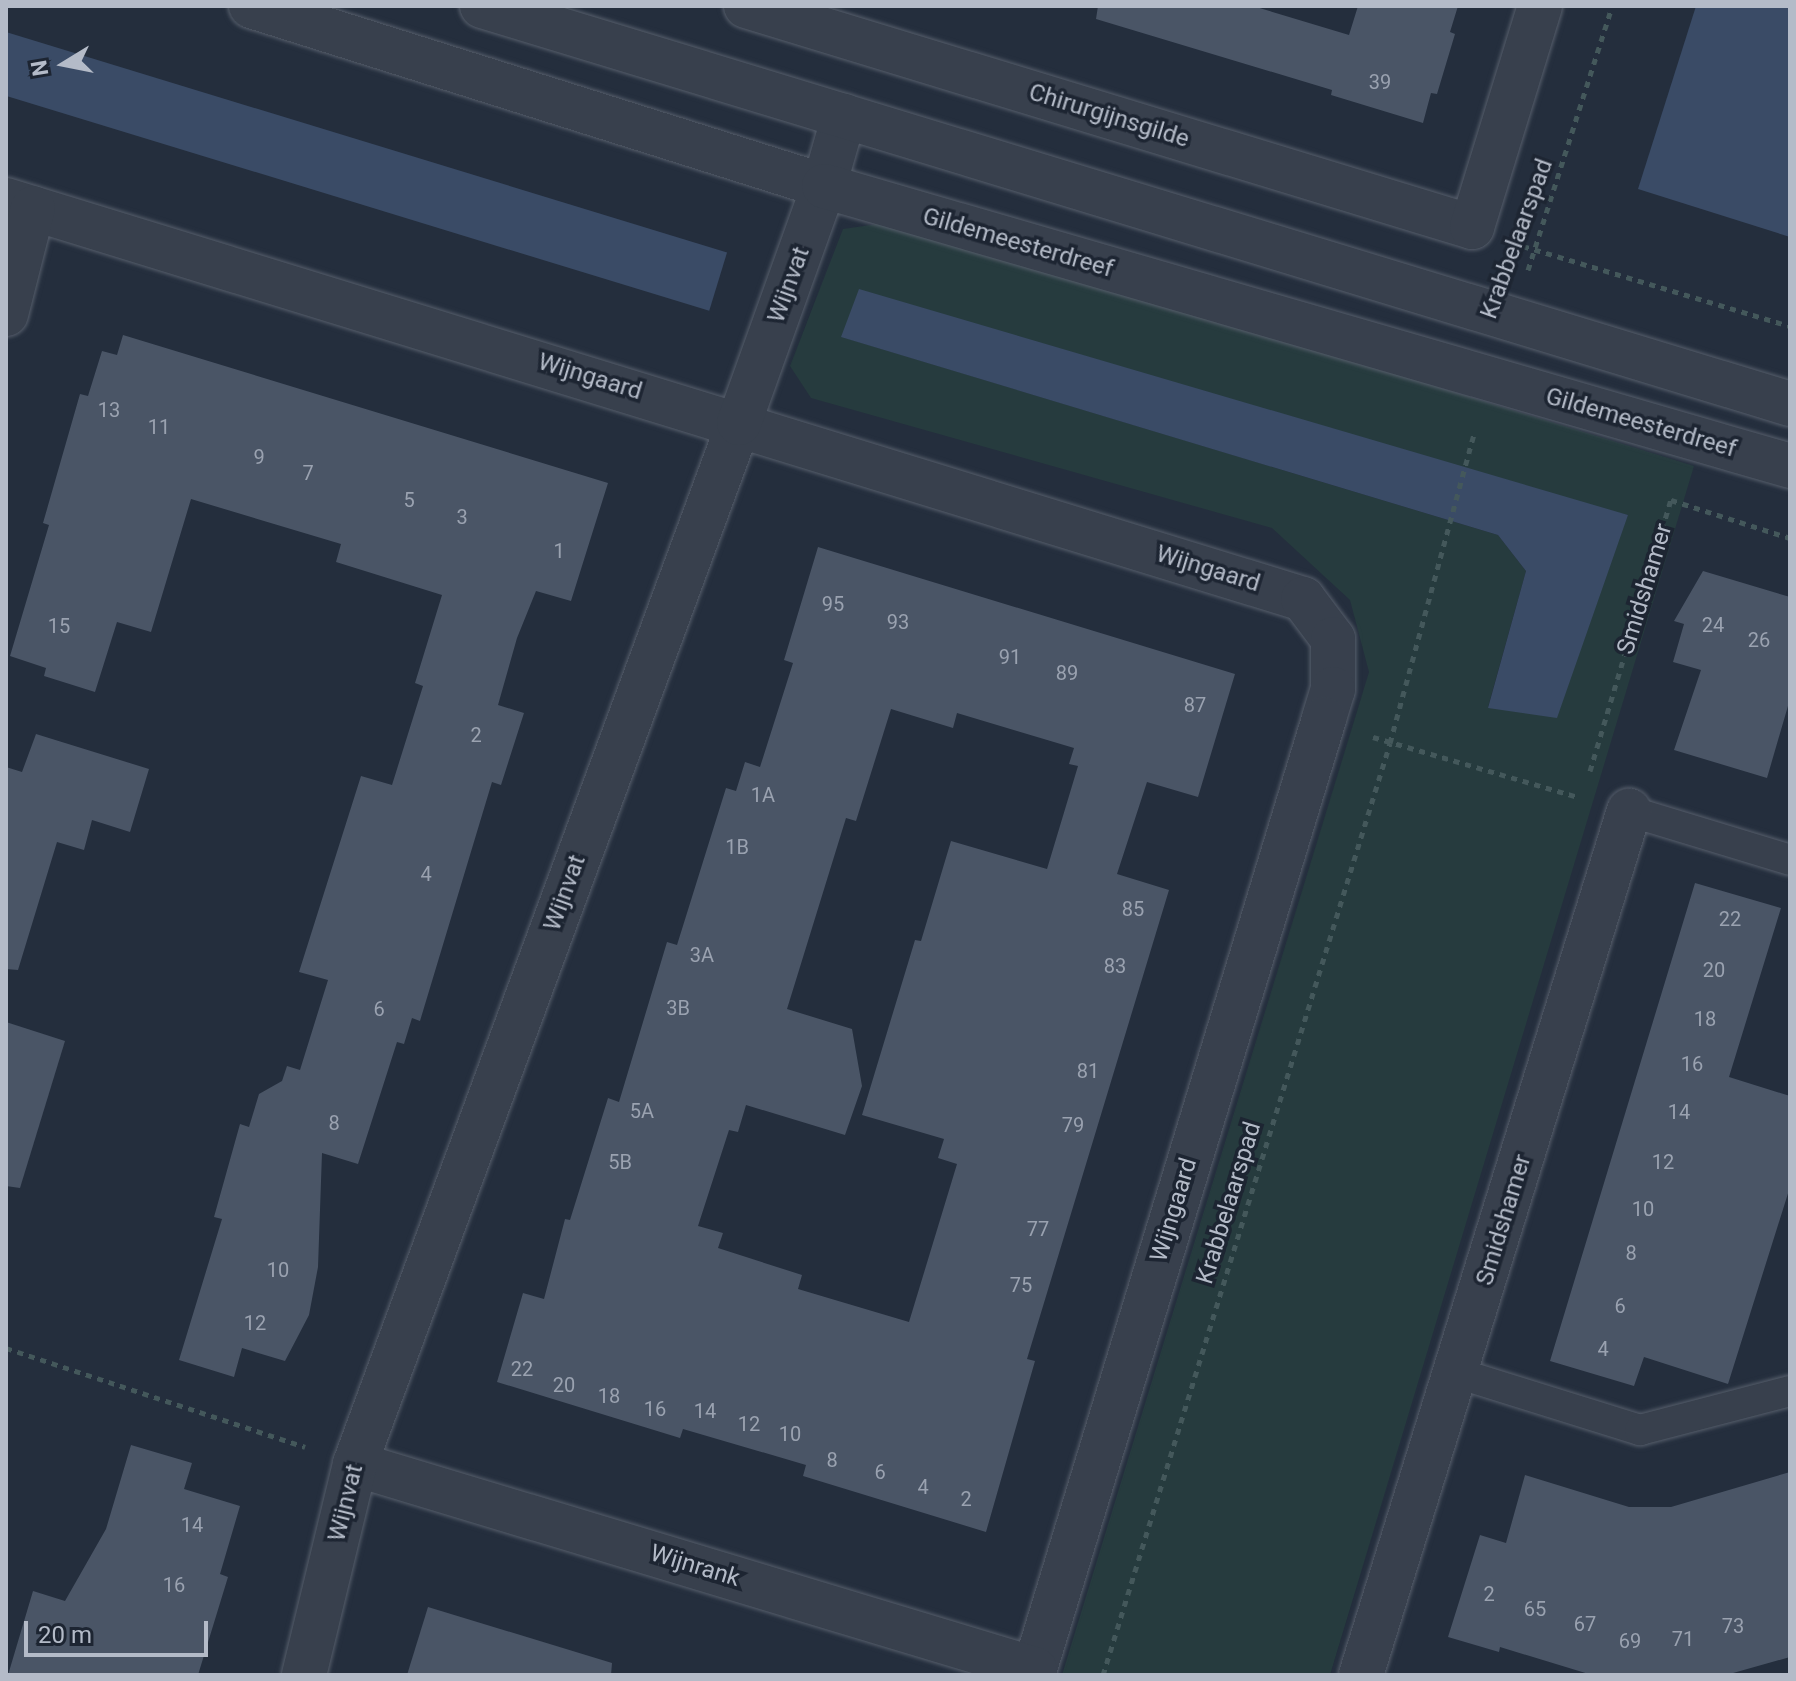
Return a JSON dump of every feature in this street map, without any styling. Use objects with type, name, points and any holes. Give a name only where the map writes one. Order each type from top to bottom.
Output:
[{"type":"street","name":"Gildemeesterdreef","points":[[251,6],[824,186],[1790,466]]},
{"type":"street","points":[[482,6],[1790,404]]},
{"type":"street","name":"Chirurgijnsgilde","points":[[746,6],[1472,227],[1540,6]]},
{"type":"street","name":"Wijnvat","points":[[304,1675],[355,1464],[739,423],[824,186],[844,116]]},
{"type":"street","name":"Wijngaard","points":[[6,314],[19,204],[1303,599],[1333,639],[1333,689],[1034,1672]]},
{"type":"street","name":"Smidshamer","points":[[1361,1675],[1629,811]]},
{"type":"street","name":"Wijnrank","points":[[355,1464],[1034,1672]]},
{"type":"lane","points":[[1629,811],[1790,860]]},
{"type":"lane","points":[[1457,1373],[1640,1430],[1790,1391]]},
{"type":"path","name":"Krabbelaarspad","points":[[1506,317],[1537,252],[1612,6]]},
{"type":"path","points":[[1537,252],[1790,326]]},
{"type":"path","name":"Krabbelaarspad","points":[[1103,1675],[1390,743],[1489,380]]},
{"type":"path","name":"Smidshamer","points":[[1582,798],[1671,500],[1790,538]]},
{"type":"path","points":[[1390,743],[1629,811]]},
{"type":"path","points":[[6,1348],[355,1464]]},
{"type":"green space","points":[[899,221],[1694,466],[1330,1675],[1062,1675],[1369,672],[1350,600],[1272,528],[811,398],[790,366],[843,229]],"holes":[[[842,337],[1628,515],[1488,707],[1526,571],[1498,535]]]},
{"type":"water","points":[[1696,6],[1790,6],[1790,237],[1638,189]]},
{"type":"water","points":[[6,32],[727,252],[709,311],[6,96]]},
{"type":"water","points":[[859,289],[1628,515],[1557,718],[1488,708],[1526,571],[1498,535],[841,337]]},
{"type":"building","points":[[1098,6],[1253,6],[1349,35],[1358,6],[1458,6],[1450,32],[1455,34],[1437,94],[1431,93],[1423,123],[1331,95],[1332,90],[1096,19]]},
{"type":"building","points":[[123,335],[608,483],[571,601],[536,591],[517,638],[498,705],[524,713],[501,785],[492,782],[420,1021],[412,1018],[404,1044],[397,1042],[358,1164],[322,1153],[318,1267],[309,1315],[285,1361],[242,1348],[234,1377],[179,1360],[222,1219],[214,1217],[240,1124],[249,1127],[259,1094],[282,1081],[287,1066],[300,1070],[328,980],[299,972],[361,776],[392,785],[423,686],[415,683],[442,595],[336,562],[341,544],[191,499],[151,632],[117,622],[95,692],[44,676],[46,668],[10,656],[49,525],[43,523],[80,394],[88,396],[102,351],[117,355]]},
{"type":"building","points":[[818,547],[1235,674],[1198,797],[1147,782],[1117,874],[1169,890],[1027,1359],[1035,1361],[986,1532],[803,1476],[806,1465],[683,1429],[680,1438],[497,1382],[523,1293],[544,1299],[565,1219],[570,1220],[608,1098],[619,1102],[667,942],[677,945],[726,788],[736,791],[745,762],[760,767],[793,663],[784,660]],"holes":[[[891,709],[953,728],[957,713],[1074,748],[1069,764],[1078,766],[1047,869],[951,841],[921,941],[915,940],[862,1115],[944,1139],[938,1158],[957,1164],[909,1322],[798,1289],[802,1275],[718,1248],[723,1233],[698,1226],[729,1130],[738,1132],[746,1105],[845,1135],[862,1086],[852,1029],[787,1009],[846,818],[856,821]]]},
{"type":"building","points":[[1703,571],[1790,597],[1790,699],[1767,778],[1674,750],[1701,670],[1673,662],[1684,624],[1674,621]]},
{"type":"building","points":[[36,734],[149,769],[130,832],[92,820],[84,850],[57,842],[18,970],[6,969],[6,767],[22,772]]},
{"type":"building","points":[[1695,883],[1781,908],[1729,1077],[1790,1096],[1790,1187],[1728,1384],[1644,1357],[1634,1386],[1550,1361]]},
{"type":"building","points":[[6,1022],[65,1041],[20,1188],[6,1186]]},
{"type":"building","points":[[131,1445],[192,1463],[184,1489],[240,1506],[220,1574],[228,1577],[198,1675],[8,1675],[33,1591],[65,1601],[106,1529]]},
{"type":"building","points":[[1790,1472],[1790,1657],[1726,1675],[1592,1675],[1500,1647],[1499,1652],[1448,1637],[1480,1535],[1506,1543],[1525,1475],[1629,1507],[1671,1507]]},
{"type":"building","points":[[428,1607],[612,1663],[611,1675],[407,1675]]}]
